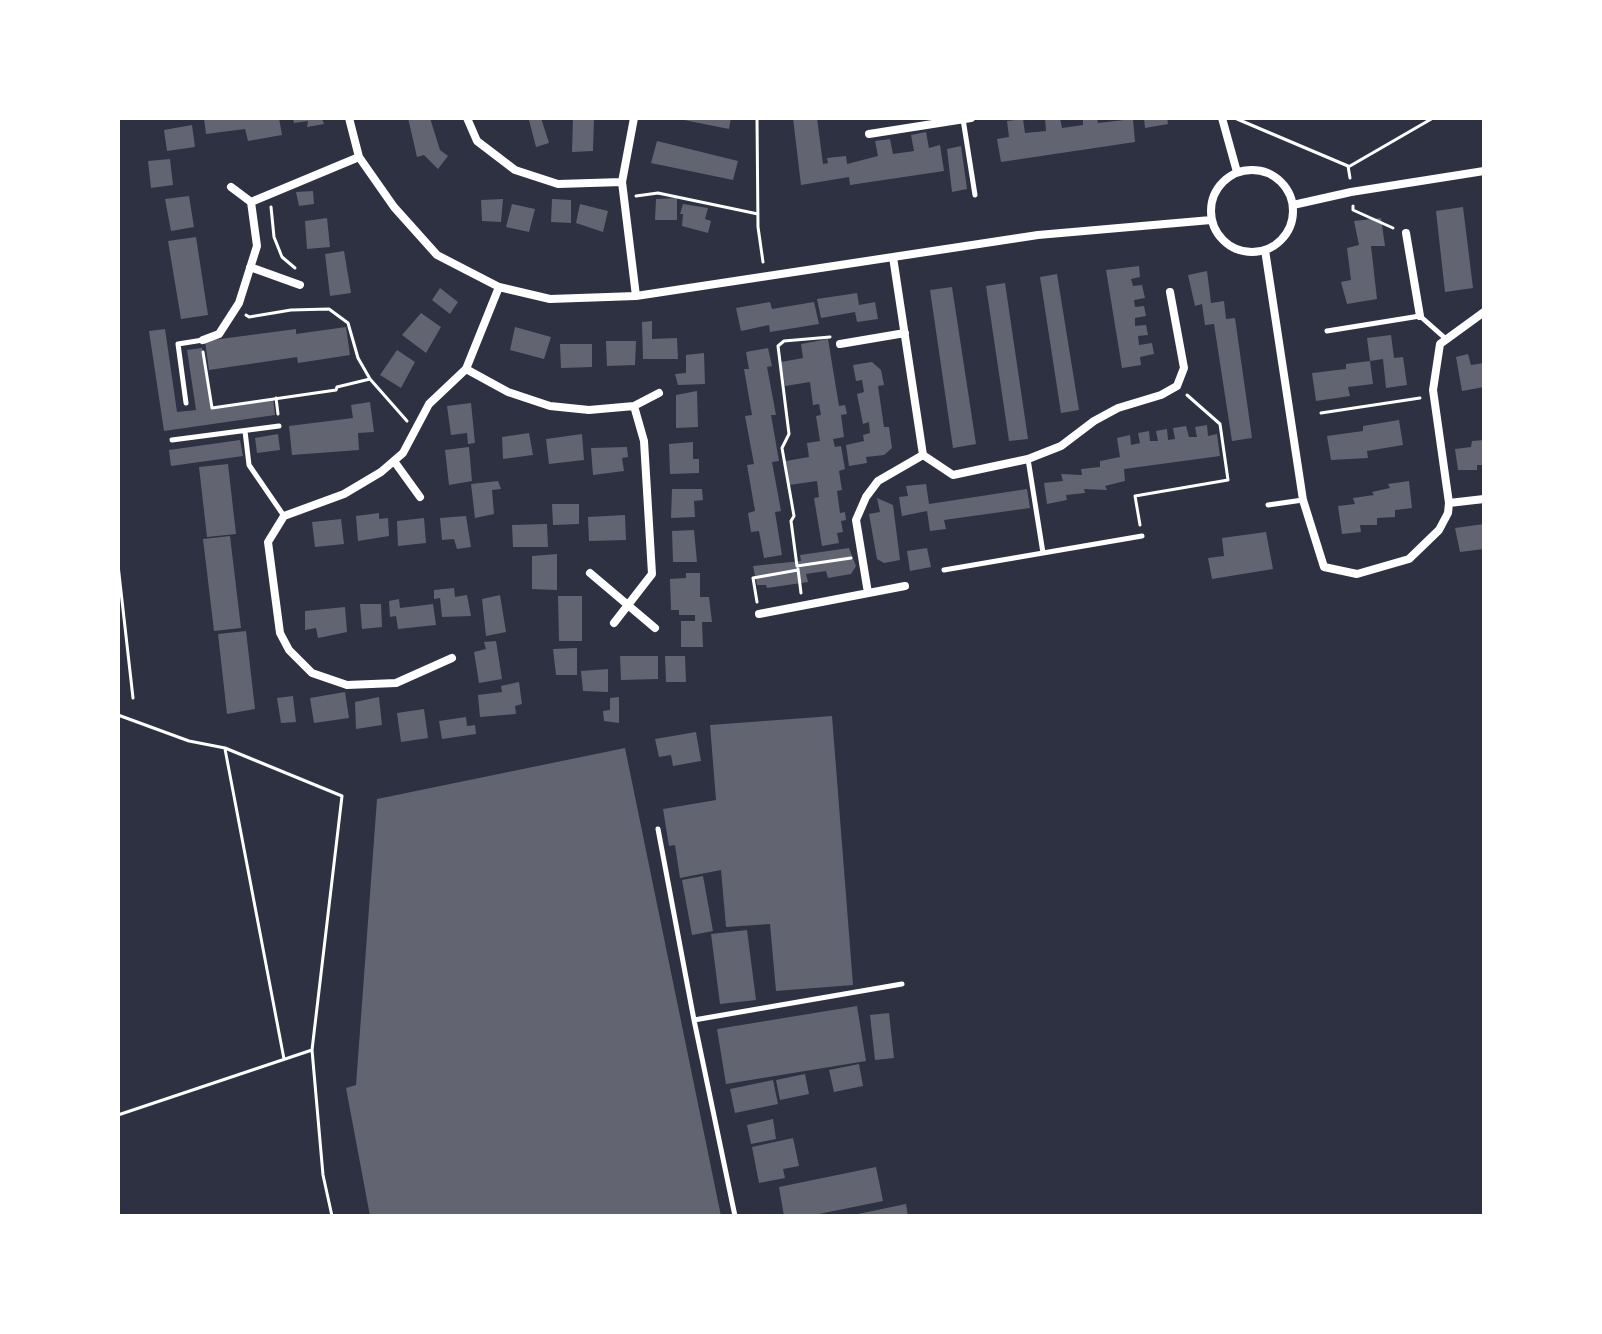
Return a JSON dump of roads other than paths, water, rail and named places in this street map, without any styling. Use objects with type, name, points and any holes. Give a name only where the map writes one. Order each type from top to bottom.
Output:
[{"type":"street","points":[[349,118],[359,157],[394,207],[437,255],[499,287],[550,299],[636,296],[1038,235],[1211,220]]},
{"type":"street","points":[[467,118],[477,141],[515,170],[558,184],[622,182]]},
{"type":"street","points":[[634,118],[622,182],[636,296]]},
{"type":"street","points":[[869,134],[965,118]]},
{"type":"street","points":[[1222,118],[1237,172]]},
{"type":"street","points":[[251,202],[359,157]]},
{"type":"street","points":[[1261,171],[1272,175],[1282,183],[1293,205],[1287,233],[1265,250],[1238,250],[1226,243],[1211,220],[1213,197],[1218,187],[1237,172],[1261,171]]},
{"type":"street","points":[[1293,205],[1351,192],[1484,171]]},
{"type":"street","points":[[203,340],[219,334],[236,308],[257,246],[251,202],[231,187]]},
{"type":"street","points":[[1406,233],[1420,316]]},
{"type":"street","points":[[1265,250],[1303,500],[1324,567],[1357,574],[1409,559],[1439,530],[1448,513],[1449,503],[1434,396],[1440,344],[1484,312]]},
{"type":"street","points":[[893,257],[923,455],[953,475],[1028,459],[1061,446],[1094,421],[1118,408],[1161,395],[1177,386],[1184,368],[1170,292]]},
{"type":"street","points":[[250,267],[300,285]]},
{"type":"street","points":[[452,658],[396,683],[347,685],[312,673],[289,650],[280,633],[268,542],[284,516],[344,494],[381,472],[403,453],[429,404],[466,369],[499,287]]},
{"type":"street","points":[[840,344],[905,333]]},
{"type":"street","points":[[466,369],[508,392],[550,406],[589,410],[634,406],[659,393]]},
{"type":"street","points":[[614,623],[652,574],[644,441],[634,406]]},
{"type":"street","points":[[868,593],[856,520],[866,497],[878,481],[923,455]]},
{"type":"street","points":[[394,461],[420,497]]},
{"type":"street","points":[[1449,503],[1484,499]]},
{"type":"street","points":[[590,573],[655,628]]},
{"type":"street","points":[[759,614],[905,586]]},
{"type":"lane","points":[[965,118],[975,195]]},
{"type":"lane","points":[[1327,331],[1420,316],[1446,339]]},
{"type":"lane","points":[[186,403],[178,344],[203,340]]},
{"type":"lane","points":[[172,440],[279,426]]},
{"type":"lane","points":[[245,431],[249,465],[284,516]]},
{"type":"lane","points":[[1028,459],[1043,553]]},
{"type":"lane","points":[[1268,505],[1303,500]]},
{"type":"lane","points":[[944,570],[1142,536]]},
{"type":"lane","points":[[658,829],[735,1216]]},
{"type":"lane","points":[[694,1020],[902,984]]}]
